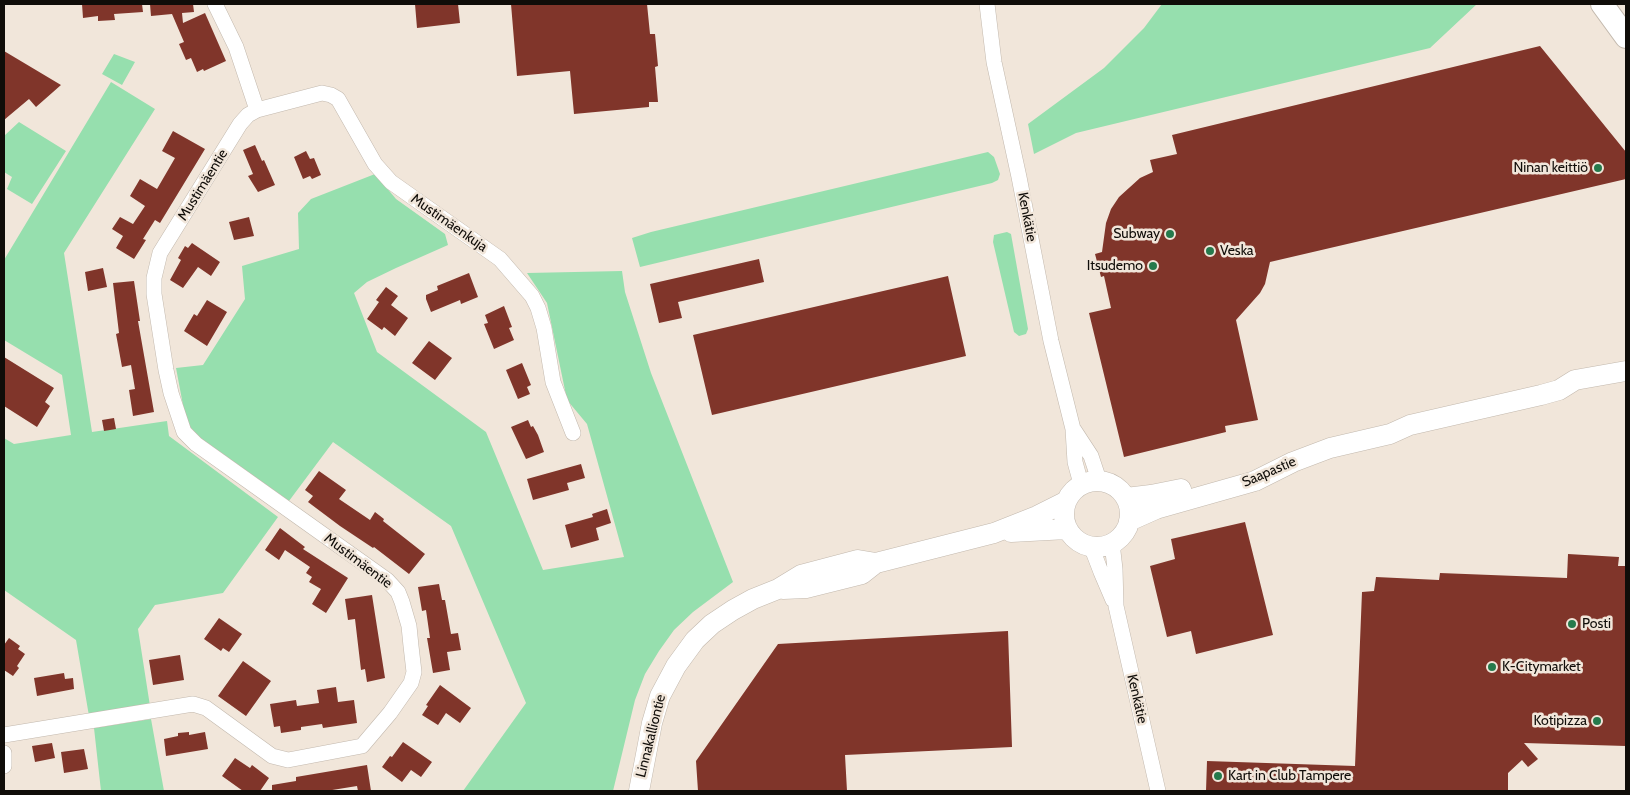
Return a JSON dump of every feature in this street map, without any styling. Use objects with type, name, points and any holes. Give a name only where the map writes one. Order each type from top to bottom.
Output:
[{"type":"main road","points":[[1602,4],[1626,37]]},
{"type":"main road","name":"Saapastie","points":[[1129,521],[1164,506],[1255,481],[1293,462],[1330,448],[1390,434],[1410,425],[1559,390],[1575,380],[1626,371]]},
{"type":"main road","name":"Saapastie","points":[[1559,390],[1577,392],[1626,384]]},
{"type":"main road","name":"Saapastie","points":[[1126,498],[1151,495],[1231,476],[1295,448],[1343,433],[1384,423],[1410,425]]},
{"type":"main road","points":[[1090,482],[1112,484],[1126,498],[1130,508],[1129,521],[1119,538],[1112,544],[1091,546],[1082,544],[1072,537],[1064,521],[1065,502],[1072,491],[1090,482]]},
{"type":"main road","points":[[994,533],[1037,516],[1065,502]]},
{"type":"main road","points":[[994,533],[1067,528]]},
{"type":"main road","name":"Linnakalliontie","points":[[639,791],[652,723],[660,696],[681,659],[695,640],[725,615],[753,599],[778,589],[806,588],[862,574],[876,563],[994,533]]},
{"type":"street","points":[[215,4],[236,47],[257,110]]},
{"type":"street","name":"Kenkätie","points":[[987,4],[994,62],[1019,176],[1051,341],[1073,429],[1091,456],[1090,482]]},
{"type":"street","name":"Mustimäenkuja","points":[[257,110],[322,93],[338,99],[375,164],[391,182],[500,259],[532,296],[538,308],[544,328],[553,382],[573,433]]},
{"type":"street","name":"Mustimäentie","points":[[4,735],[193,704],[206,708],[272,756],[288,760],[362,746],[411,683],[414,672],[408,622],[398,592],[381,576],[196,444],[184,432],[171,393],[154,294],[154,278],[160,253],[240,124],[248,115],[257,110]]},
{"type":"street","name":"Kenkätie","points":[[1112,544],[1116,606]]},
{"type":"street","name":"Kenkätie","points":[[1091,546],[1116,606],[1158,791]]},
{"type":"street","points":[[4,753],[4,766]]},
{"type":"green space","points":[[1162,4],[1477,4],[1430,48],[1076,133],[1034,154],[1028,124],[1104,68],[1144,28]]},
{"type":"green space","points":[[114,54],[135,62],[122,85],[102,74]]},
{"type":"green space","points":[[111,82],[155,109],[64,253],[92,432],[167,421],[169,436],[278,517],[223,593],[155,605],[138,629],[150,706],[89,716],[76,640],[4,590],[4,438],[14,444],[71,435],[62,375],[4,340],[4,260]]},
{"type":"green space","points":[[19,122],[66,151],[32,204],[7,189],[12,177],[4,172],[4,136]]},
{"type":"green space","points":[[988,152],[994,157],[1000,174],[998,180],[992,183],[640,267],[632,238]]},
{"type":"green space","points":[[375,174],[396,199],[445,234],[448,245],[367,282],[354,293],[377,352],[486,432],[543,570],[624,557],[587,424],[567,400],[547,303],[527,273],[622,271],[625,292],[651,373],[733,582],[693,612],[674,630],[645,674],[635,700],[613,791],[463,791],[526,703],[451,526],[333,442],[289,501],[196,435],[186,421],[176,368],[203,365],[245,299],[242,266],[299,249],[298,213],[311,199]]},
{"type":"green space","points":[[1007,232],[1011,234],[1028,329],[1026,334],[1019,336],[1014,332],[993,242],[994,235]]},
{"type":"green space","points":[[151,719],[164,791],[101,791],[94,728]]},
{"type":"building","points":[[82,4],[142,4],[143,12],[114,14],[115,20],[98,21],[98,16],[83,18]]},
{"type":"building","points":[[150,4],[193,4],[194,12],[182,13],[183,23],[205,13],[226,61],[204,71],[203,69],[197,72],[191,58],[186,60],[179,44],[184,42],[172,14],[151,16]]},
{"type":"building","points":[[415,4],[458,4],[460,23],[417,28]]},
{"type":"building","points":[[511,4],[647,4],[650,34],[655,34],[658,66],[655,67],[658,102],[649,102],[649,107],[574,114],[570,71],[517,76]]},
{"type":"building","name":"Veska","points":[[1540,46],[1626,152],[1626,179],[1270,262],[1265,284],[1260,293],[1236,320],[1258,420],[1225,426],[1226,432],[1124,457],[1089,313],[1111,308],[1104,276],[1101,277],[1095,254],[1102,252],[1106,223],[1111,209],[1119,197],[1140,178],[1153,172],[1150,160],[1177,154],[1172,135]]},
{"type":"building","points":[[4,51],[61,85],[36,107],[29,99],[4,120]]},
{"type":"building","points":[[173,131],[205,149],[160,223],[155,220],[143,239],[146,240],[134,259],[116,248],[123,236],[112,229],[120,217],[133,224],[145,206],[130,196],[140,179],[157,189],[175,158],[162,151]]},
{"type":"building","points":[[255,145],[275,185],[258,192],[248,176],[253,174],[243,150]]},
{"type":"building","points":[[306,151],[310,159],[314,158],[321,175],[312,179],[310,176],[303,179],[294,157]]},
{"type":"building","points":[[249,217],[254,236],[234,240],[229,222]]},
{"type":"building","points":[[192,243],[220,262],[211,276],[198,267],[183,288],[170,280],[181,260],[178,258],[185,246],[188,248]]},
{"type":"building","points":[[759,259],[764,282],[678,302],[682,318],[659,323],[650,284]]},
{"type":"building","points":[[103,268],[107,287],[88,291],[85,272]]},
{"type":"building","points":[[469,273],[478,297],[461,304],[460,300],[431,312],[426,295],[438,290],[437,286]]},
{"type":"building","points":[[948,276],[966,356],[712,415],[693,335]]},
{"type":"building","points":[[134,281],[140,321],[138,321],[154,412],[133,416],[129,390],[135,389],[131,365],[122,367],[116,334],[119,333],[113,283]]},
{"type":"building","points":[[386,287],[398,296],[391,305],[408,318],[395,336],[384,327],[382,330],[367,319],[379,302],[376,300]]},
{"type":"building","points":[[207,300],[227,312],[207,346],[184,331],[194,314],[197,316]]},
{"type":"building","points":[[504,306],[512,327],[509,328],[514,340],[494,349],[484,324],[488,323],[485,315]]},
{"type":"building","points":[[429,341],[452,358],[435,380],[412,363]]},
{"type":"building","points":[[4,357],[54,388],[45,402],[50,406],[37,427],[4,406]]},
{"type":"building","points":[[522,363],[531,385],[527,387],[530,394],[518,399],[506,370]]},
{"type":"building","points":[[114,418],[116,429],[104,431],[102,420]]},
{"type":"building","points":[[528,420],[538,435],[544,452],[526,459],[511,427]]},
{"type":"building","points":[[581,464],[585,478],[567,483],[569,490],[533,500],[527,479]]},
{"type":"building","points":[[319,471],[346,490],[339,499],[370,520],[375,512],[384,519],[383,521],[425,554],[409,574],[374,547],[340,526],[308,502],[313,496],[305,490]]},
{"type":"building","points":[[607,509],[611,523],[596,528],[599,540],[571,548],[565,525],[593,517],[592,514]]},
{"type":"building","points":[[1245,522],[1273,635],[1196,654],[1191,631],[1167,637],[1150,566],[1175,559],[1171,539]]},
{"type":"building","points":[[280,528],[305,547],[303,549],[348,578],[326,613],[312,604],[321,589],[309,582],[312,577],[306,573],[310,567],[285,550],[279,560],[265,550]]},
{"type":"building","name":"K-Citymarket","points":[[1568,554],[1619,557],[1618,566],[1626,566],[1626,746],[1524,743],[1538,759],[1528,767],[1522,760],[1508,773],[1508,791],[1206,791],[1207,761],[1355,766],[1362,592],[1374,591],[1376,577],[1439,580],[1440,573],[1567,578]]},
{"type":"building","points":[[439,584],[442,600],[445,600],[451,634],[458,633],[461,650],[447,652],[450,670],[433,673],[427,638],[430,638],[426,610],[422,611],[418,587]]},
{"type":"building","points":[[372,595],[385,678],[367,682],[365,669],[361,670],[355,619],[348,620],[345,599]]},
{"type":"building","points":[[219,618],[242,634],[229,652],[223,648],[221,651],[204,639]]},
{"type":"building","points":[[1008,631],[1012,747],[845,755],[847,791],[698,791],[696,761],[778,644]]},
{"type":"building","points":[[9,638],[20,646],[18,649],[25,654],[13,676],[4,670],[4,645]]},
{"type":"building","points":[[180,655],[184,680],[153,685],[149,660]]},
{"type":"building","points":[[243,661],[271,681],[246,716],[218,696]]},
{"type":"building","points":[[64,673],[65,679],[73,678],[74,689],[37,696],[34,678]]},
{"type":"building","points":[[440,685],[471,708],[460,723],[446,713],[438,725],[422,715],[428,706],[426,705]]},
{"type":"building","points":[[336,687],[338,702],[354,700],[357,723],[323,728],[322,724],[301,727],[301,730],[281,733],[280,726],[274,727],[270,704],[296,700],[297,706],[319,703],[317,690]]},
{"type":"building","points":[[189,732],[189,735],[205,732],[208,749],[166,756],[164,739],[178,736],[178,733]]},
{"type":"building","points":[[403,742],[432,762],[421,777],[411,770],[402,782],[382,767]]},
{"type":"building","points":[[52,743],[55,758],[35,762],[32,746]]},
{"type":"building","points":[[84,749],[88,769],[64,773],[61,752]]},
{"type":"building","points":[[235,758],[250,768],[252,765],[269,778],[260,791],[243,791],[222,776]]},
{"type":"building","points":[[367,765],[371,791],[358,791],[357,786],[326,791],[272,791],[272,785],[296,781],[296,777]]},
{"type":"place","name":"Ninan keittiö","points":[[1598,168]]},
{"type":"place","name":"Subway","points":[[1170,234]]},
{"type":"place","name":"Veska","points":[[1210,251]]},
{"type":"place","name":"Itsudemo","points":[[1153,266]]},
{"type":"place","name":"Posti","points":[[1572,624]]},
{"type":"place","name":"K-Citymarket","points":[[1492,667]]},
{"type":"place","name":"Kotipizza","points":[[1597,721]]},
{"type":"place","name":"Kart in Club Tampere","points":[[1218,776]]}]
